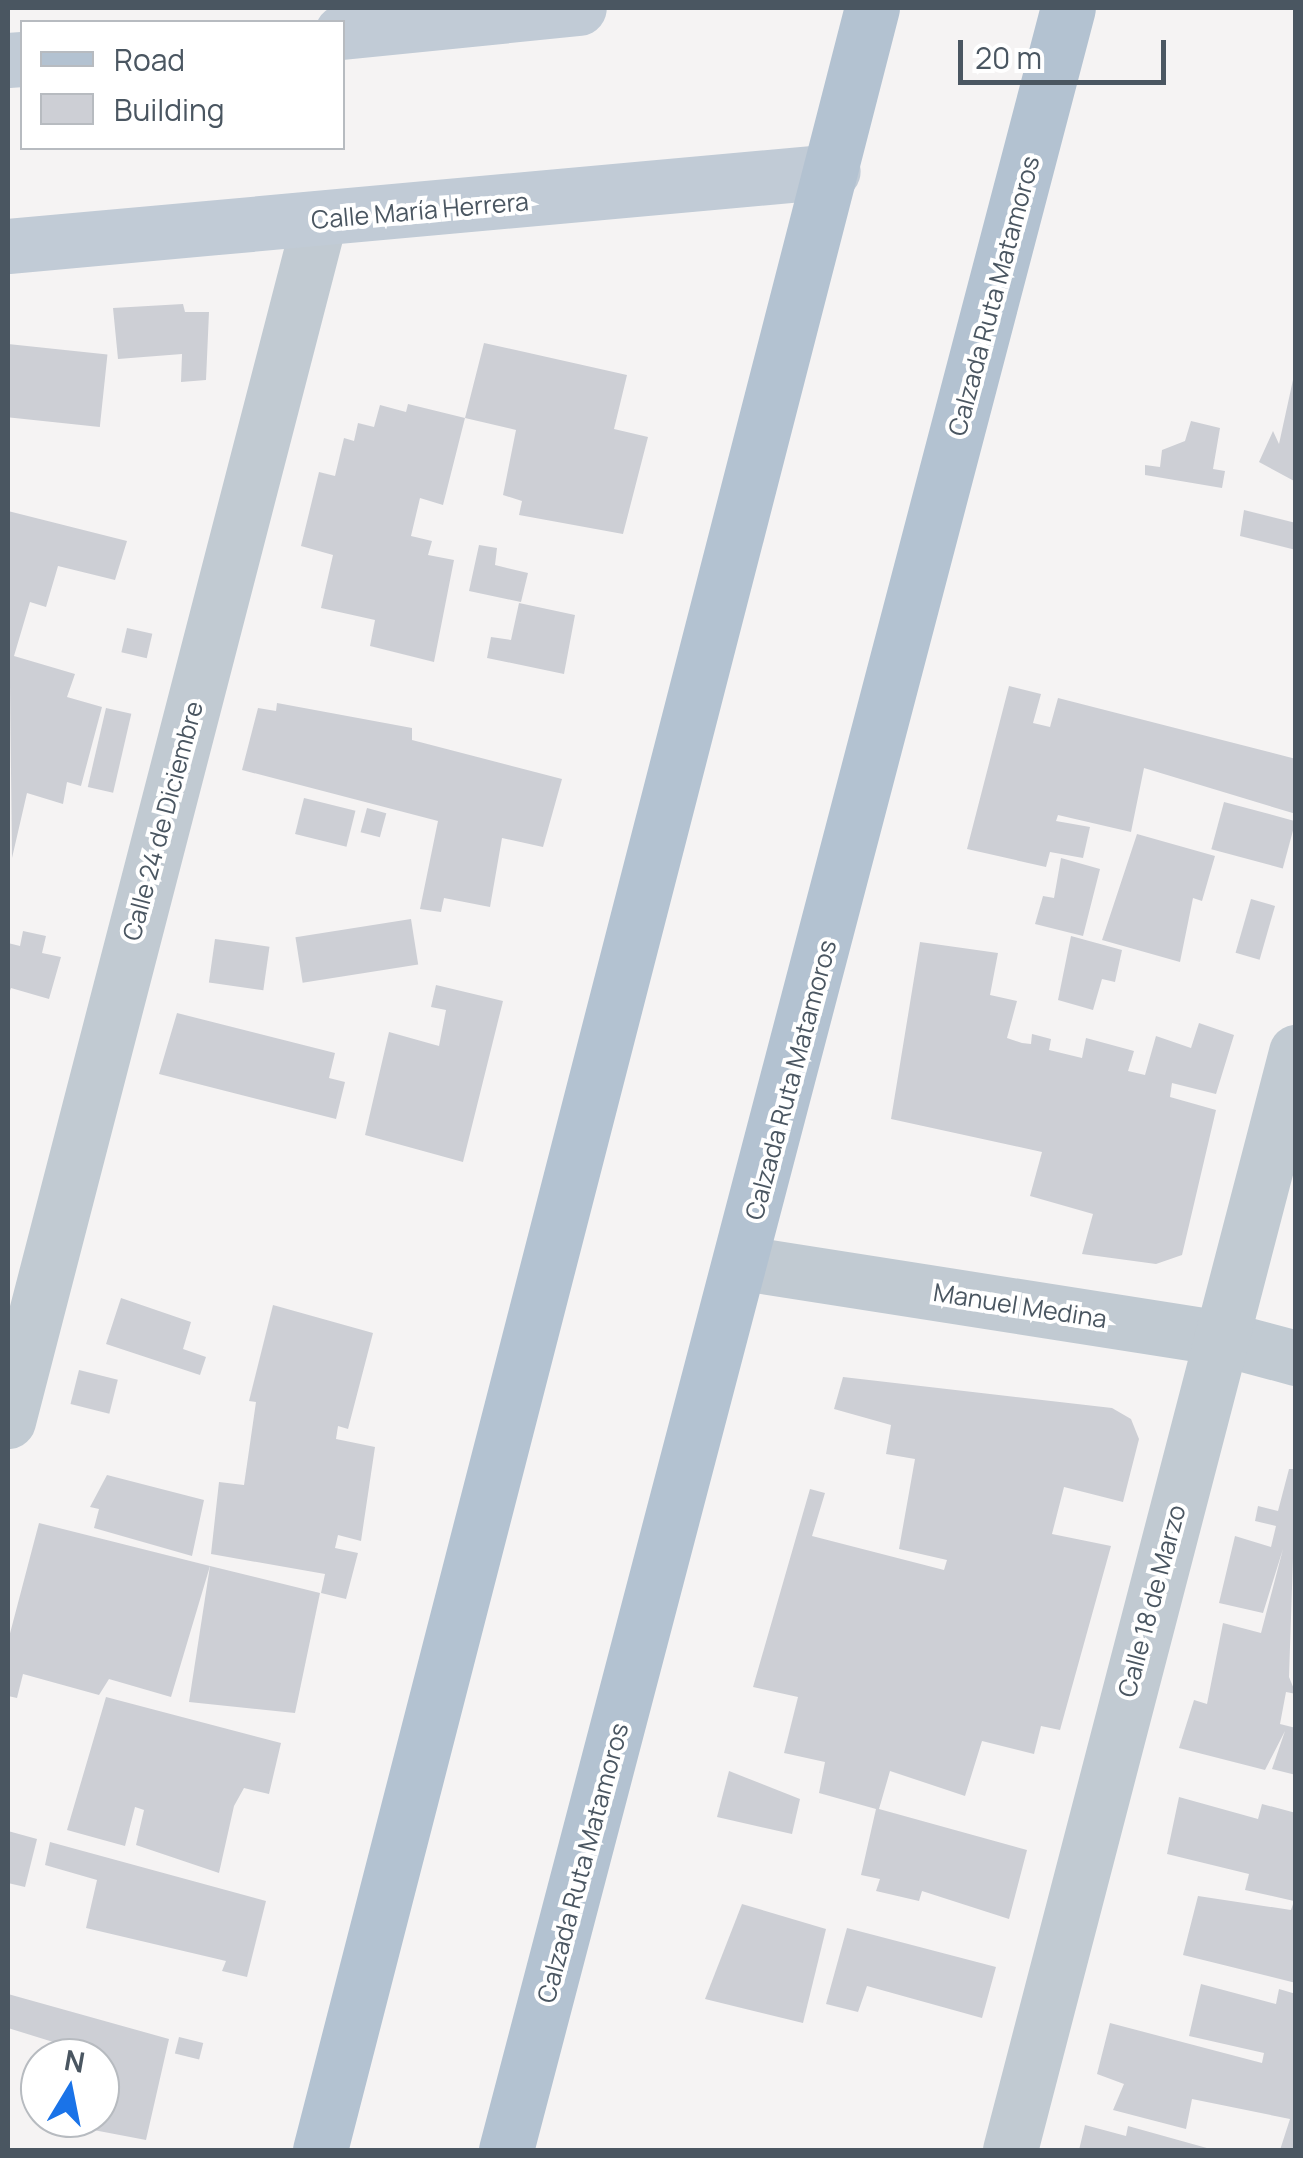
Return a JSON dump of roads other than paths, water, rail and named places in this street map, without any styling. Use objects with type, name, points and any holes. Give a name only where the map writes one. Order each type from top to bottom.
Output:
[{"type":"main road","points":[[357,23],[578,8]]},
{"type":"main road","points":[[320,2150],[872,8]]},
{"type":"main road","name":"Calzada Ruta Matamoros","points":[[506,2150],[743,1263],[1068,8]]},
{"type":"main road","name":"Calle María Herrera","points":[[8,246],[833,171]]},
{"type":"street","name":"Calle 24 de Diciembre","points":[[8,1422],[320,220]]},
{"type":"street","name":"Calle 18 de Marzo","points":[[1010,2150],[1296,1052]]},
{"type":"street","name":"Manuel Medina","points":[[743,1263],[1221,1338],[1296,1358]]}]
